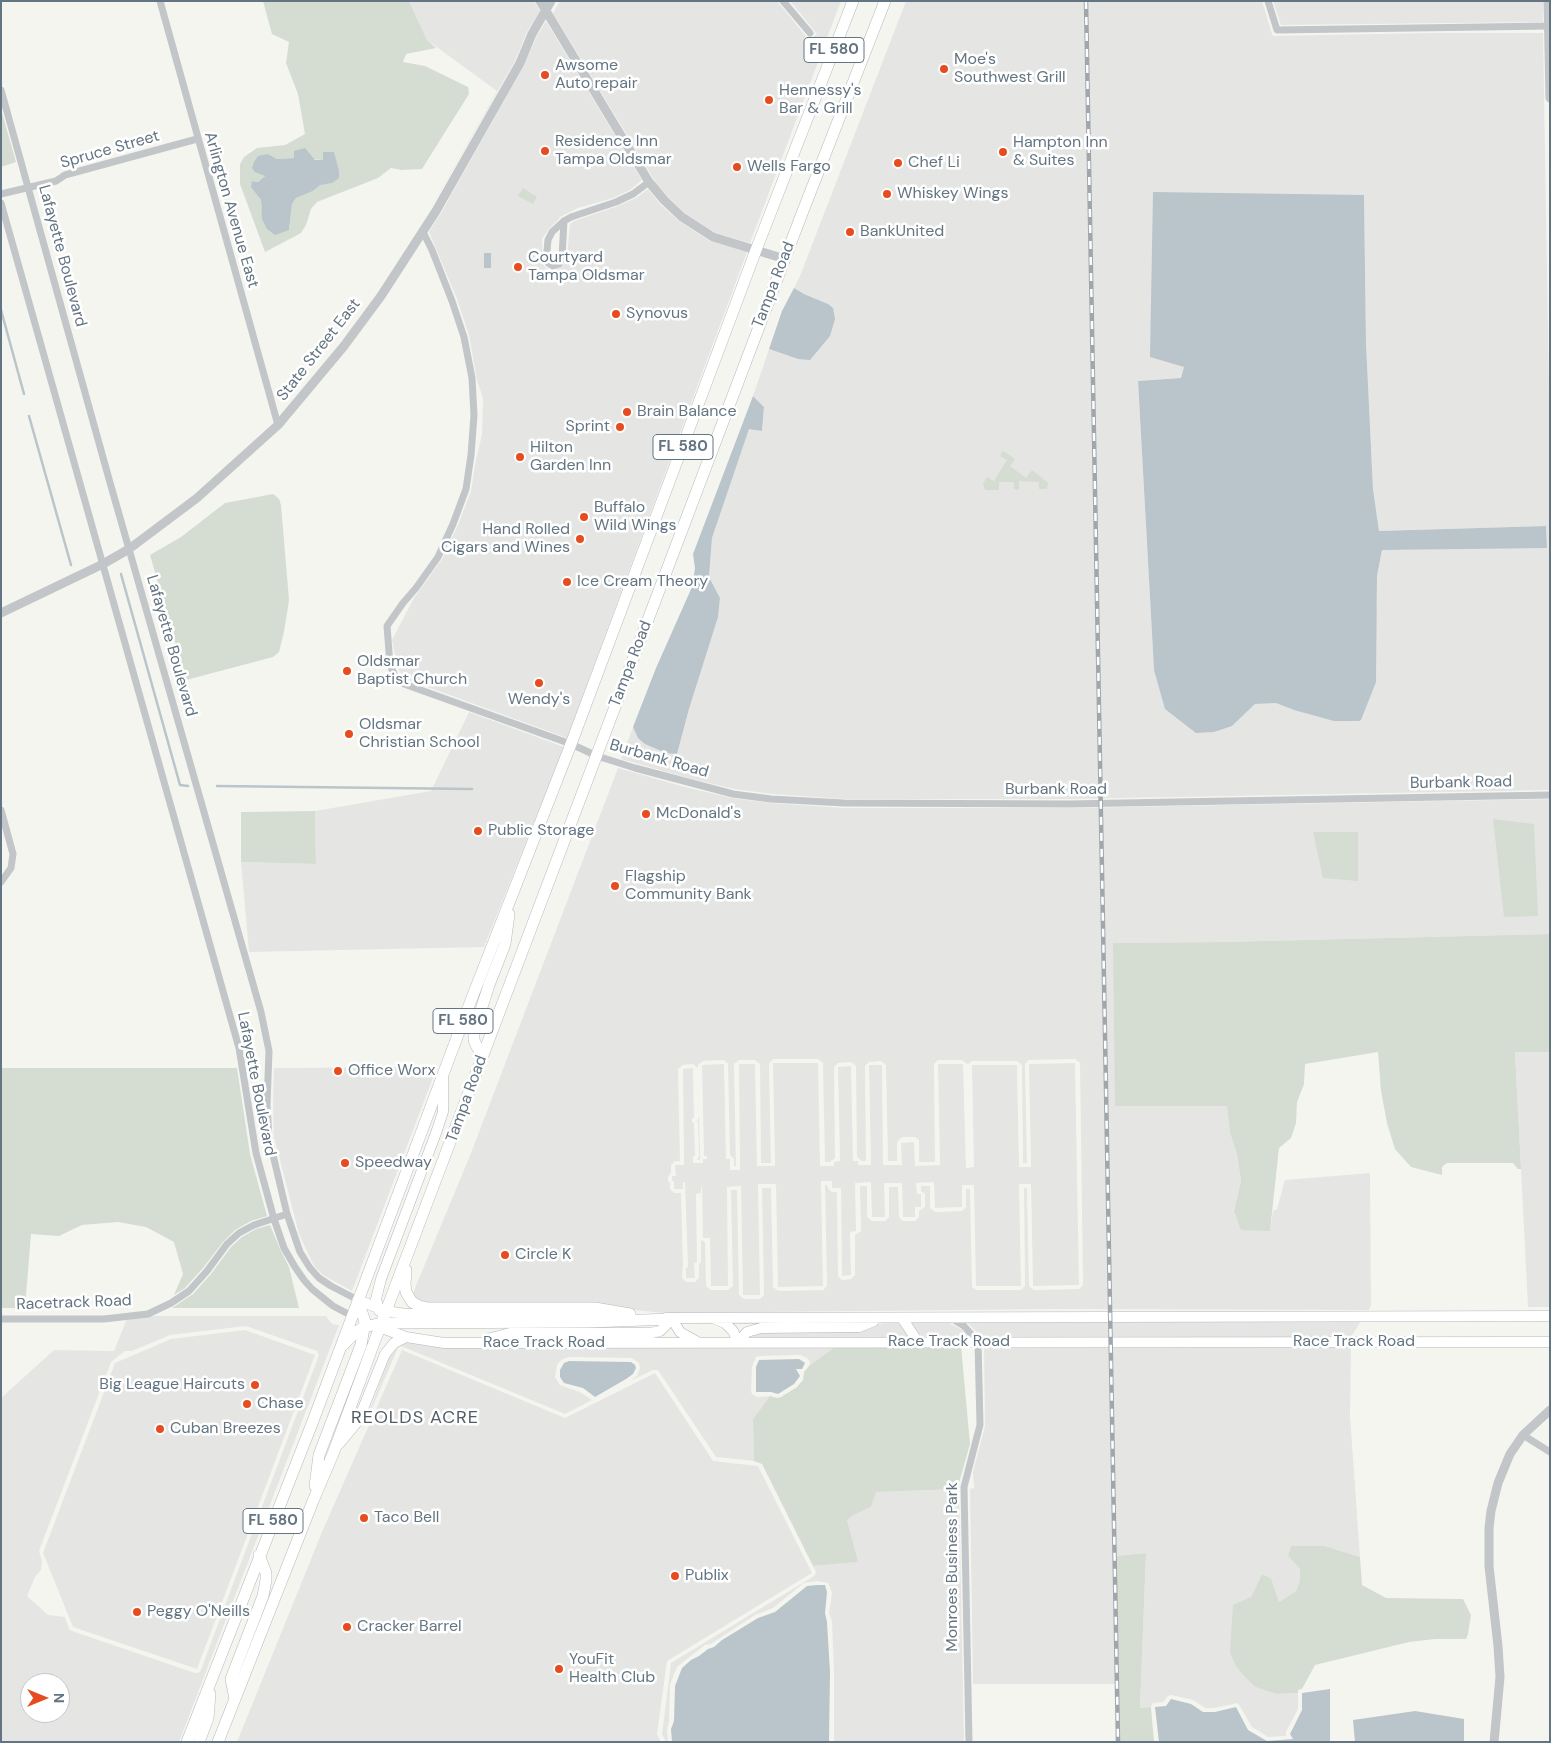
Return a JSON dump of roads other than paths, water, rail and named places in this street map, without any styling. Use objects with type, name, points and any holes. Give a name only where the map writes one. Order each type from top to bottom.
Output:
[{"type":"main road","name":"Tampa Road","points":[[358,1300],[571,744],[756,250],[853,1]]},
{"type":"main road","name":"Tampa Road","points":[[378,1321],[407,1258],[784,259],[885,1]]},
{"type":"main road","points":[[483,1055],[474,1040],[474,1032],[506,944],[512,897]]},
{"type":"main road","points":[[313,1501],[319,1455],[361,1345],[378,1321],[376,1298],[381,1279],[443,1112],[443,1076]]},
{"type":"main road","points":[[407,1258],[404,1284],[406,1292],[412,1302],[419,1306],[428,1308],[595,1308],[630,1314]]},
{"type":"main road","points":[[358,1300],[378,1321]]},
{"type":"main road","name":"FL 580","points":[[187,1742],[358,1300]]},
{"type":"main road","name":"Race Track Road","points":[[358,1300],[378,1321],[406,1337],[444,1343],[1550,1342]]},
{"type":"main road","name":"Race Track Road","points":[[352,1316],[378,1321],[396,1313],[414,1315],[630,1314],[672,1319],[1550,1316]]},
{"type":"main road","points":[[714,1318],[733,1331],[738,1342],[747,1332],[753,1330],[859,1327],[882,1318]]},
{"type":"main road","points":[[902,1318],[918,1342]]},
{"type":"main road","points":[[340,1348],[356,1332],[378,1321],[589,1322],[672,1319]]},
{"type":"main road","points":[[672,1319],[680,1332],[685,1336],[701,1342]]},
{"type":"main road","points":[[472,1343],[510,1333],[651,1333],[660,1331],[672,1319]]},
{"type":"main road","name":"FL 580","points":[[218,1742],[336,1446],[378,1321]]},
{"type":"main road","points":[[336,1446],[358,1421],[385,1354],[394,1343],[406,1337]]},
{"type":"main road","points":[[235,1699],[231,1679],[263,1596],[266,1580],[266,1573],[259,1555]]},
{"type":"main road","points":[[199,1742],[208,1718],[211,1683]]},
{"type":"street","name":"Arlington Avenue East","points":[[160,1],[278,425]]},
{"type":"street","points":[[540,1],[649,182],[664,200],[689,222],[714,237],[784,259]]},
{"type":"street","name":"State Street East","points":[[1,613],[103,564],[129,549],[198,498],[278,425],[344,346],[381,296],[423,232],[520,63],[532,34],[551,1]]},
{"type":"street","points":[[784,1],[810,33]]},
{"type":"street","points":[[1268,1],[1277,30],[1549,26]]},
{"type":"street","points":[[1548,1],[1550,98]]},
{"type":"street","name":"Lafayette Boulevard","points":[[1,90],[261,1012],[269,1050],[269,1138],[287,1214],[297,1244],[310,1268],[319,1278],[358,1300]]},
{"type":"street","name":"Spruce Street","points":[[1,194],[56,181],[66,175],[197,139]]},
{"type":"street","points":[[564,222],[562,257],[559,264],[552,266],[548,263],[548,240],[552,232],[564,222],[580,213],[616,202],[633,194],[649,182]]},
{"type":"street","name":"Lafayette Boulevard","points":[[1,204],[239,1048],[256,1153],[274,1219],[284,1248],[304,1280],[333,1306],[352,1316]]},
{"type":"street","name":"Burbank Road","points":[[423,232],[452,301],[464,337],[472,378],[474,415],[466,490],[438,557],[387,626],[390,665],[395,676],[404,684],[571,744],[597,756],[635,768],[733,794],[781,799],[844,803],[1069,804],[1550,795]]},
{"type":"street","points":[[1,810],[13,854],[11,868],[1,882]]},
{"type":"street","points":[[274,1219],[287,1214]]},
{"type":"street","name":"Racetrack Road","points":[[1,1319],[104,1319],[148,1314],[171,1303],[189,1291],[227,1244],[239,1234],[254,1225],[274,1219]]},
{"type":"street","points":[[951,1318],[964,1326],[978,1342]]},
{"type":"street","name":"Monroes Business Park","points":[[969,1742],[964,1487],[980,1425],[978,1342]]},
{"type":"street","points":[[1494,1742],[1500,1677],[1489,1566],[1488,1528],[1494,1497],[1504,1467],[1516,1444],[1550,1410]]},
{"type":"street","points":[[1523,1435],[1550,1452]]},
{"type":"waterway","points":[[1,310],[24,394]]},
{"type":"waterway","points":[[29,416],[71,565]]},
{"type":"waterway","points":[[121,574],[180,785],[188,786]]},
{"type":"waterway","points":[[217,786],[472,789]]},
{"type":"railway","points":[[1086,1],[1118,1742]]},
{"type":"place","name":"Moe's Southwest Grill","points":[[944,69]]},
{"type":"place","name":"Awsome Auto repair","points":[[545,75]]},
{"type":"place","name":"Hennessy's Bar & Grill","points":[[769,100]]},
{"type":"place","name":"Residence Inn Tampa Oldsmar","points":[[545,151]]},
{"type":"place","name":"Hampton Inn & Suites","points":[[1003,152]]},
{"type":"place","name":"Chef Li","points":[[898,163]]},
{"type":"place","name":"Wells Fargo","points":[[737,167]]},
{"type":"place","name":"Whiskey Wings","points":[[887,194]]},
{"type":"place","name":"BankUnited","points":[[850,232]]},
{"type":"place","name":"Courtyard Tampa Oldsmar","points":[[518,267]]},
{"type":"place","name":"Synovus","points":[[616,314]]},
{"type":"place","name":"Brain Balance","points":[[627,412]]},
{"type":"place","name":"Sprint","points":[[620,427]]},
{"type":"place","name":"Hilton Garden Inn","points":[[520,457]]},
{"type":"place","name":"Buffalo Wild Wings","points":[[584,517]]},
{"type":"place","name":"Hand Rolled Cigars and Wines","points":[[580,539]]},
{"type":"place","name":"Ice Cream Theory","points":[[567,582]]},
{"type":"place","name":"Oldsmar Baptist Church","points":[[347,671]]},
{"type":"place","name":"Wendy's","points":[[539,683]]},
{"type":"place","name":"Oldsmar Christian School","points":[[349,734]]},
{"type":"place","name":"McDonald's","points":[[646,814]]},
{"type":"place","name":"Public Storage","points":[[478,831]]},
{"type":"place","name":"Flagship Community Bank","points":[[615,886]]},
{"type":"place","name":"Office Worx","points":[[338,1071]]},
{"type":"place","name":"Speedway","points":[[345,1163]]},
{"type":"place","name":"Circle K","points":[[505,1255]]},
{"type":"place","name":"Big League Haircuts","points":[[255,1385]]},
{"type":"place","name":"Chase","points":[[247,1404]]},
{"type":"place","name":"Cuban Breezes","points":[[160,1429]]},
{"type":"place","name":"Taco Bell","points":[[364,1518]]},
{"type":"place","name":"Publix","points":[[675,1576]]},
{"type":"place","name":"Peggy O'Neills","points":[[137,1612]]},
{"type":"place","name":"Cracker Barrel","points":[[347,1627]]},
{"type":"place","name":"YouFit Health Club","points":[[559,1669]]},
{"type":"district","name":"REOLDS ACRE","points":[[415,1418]]}]
